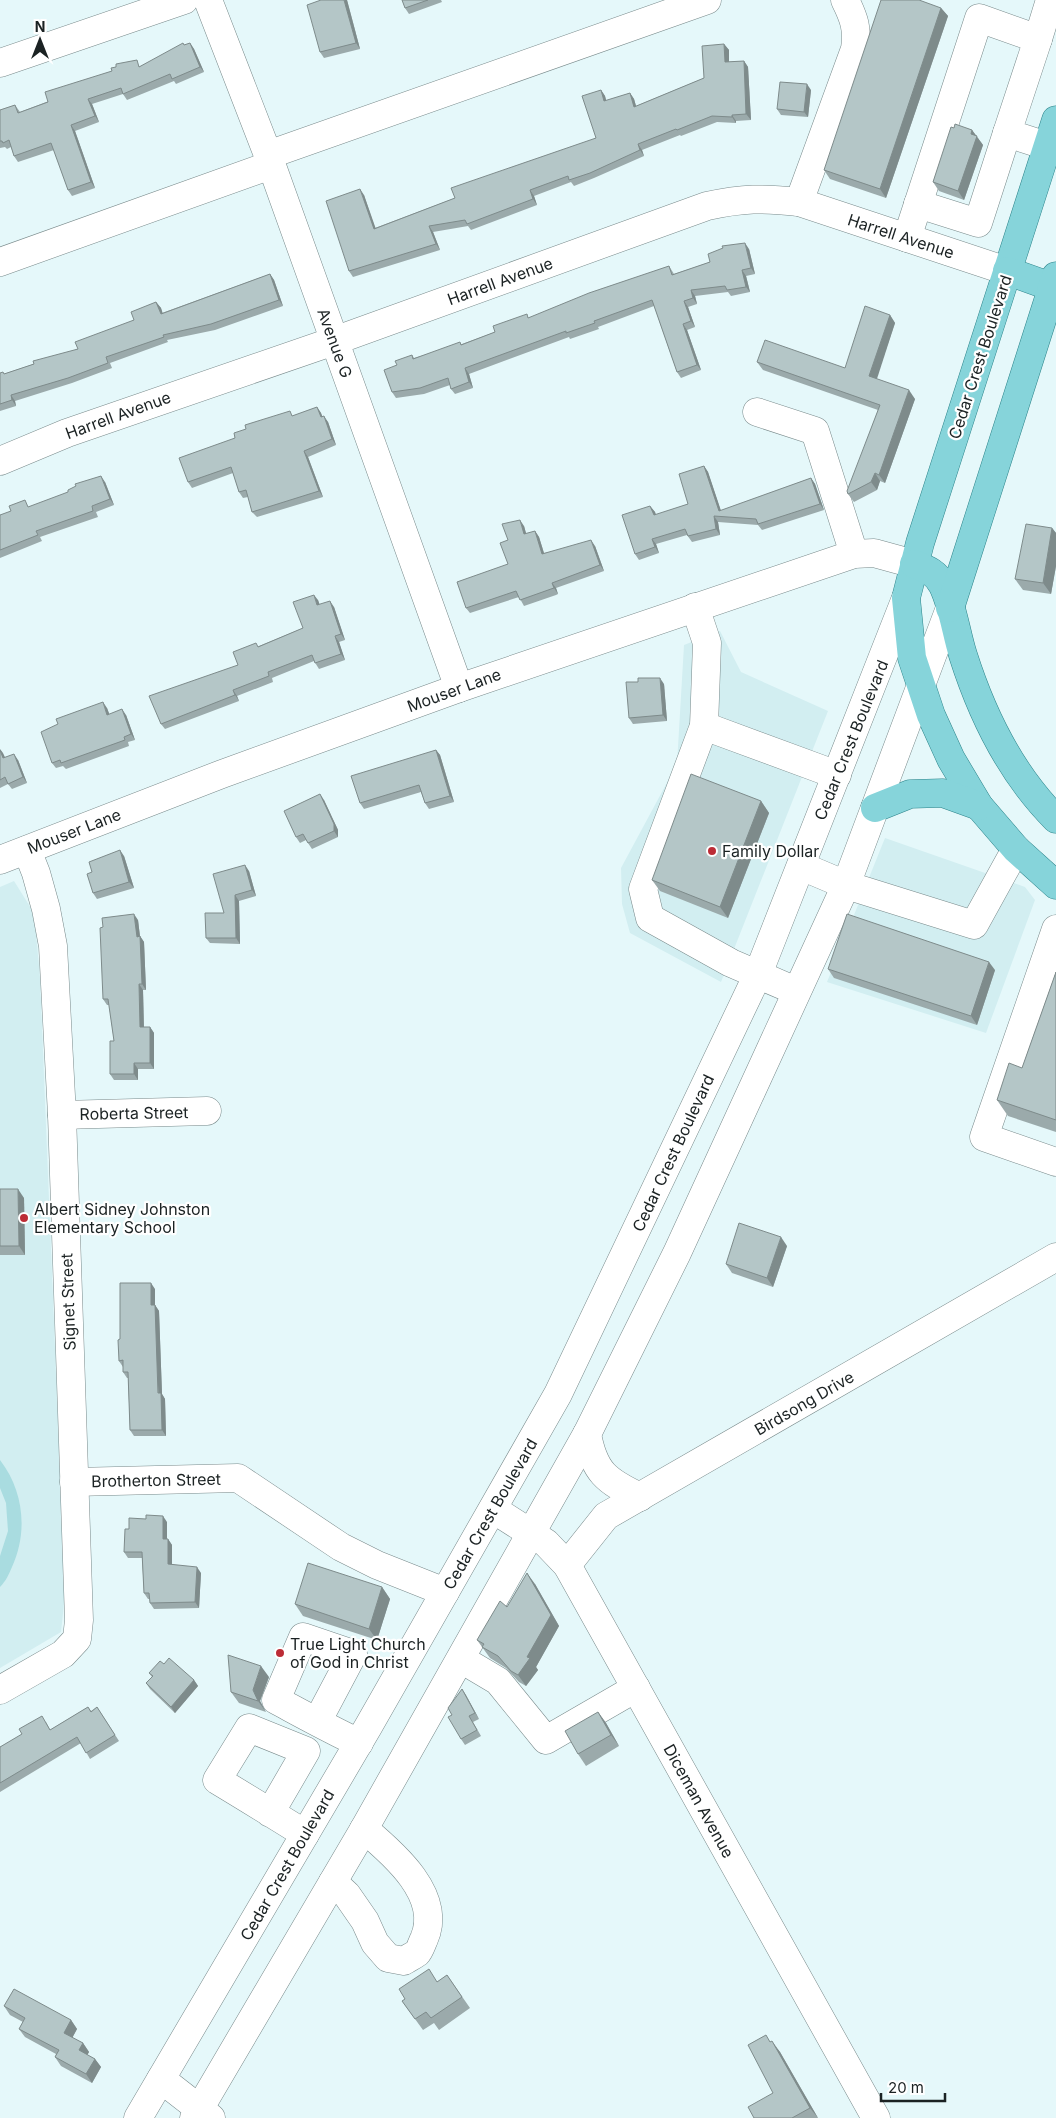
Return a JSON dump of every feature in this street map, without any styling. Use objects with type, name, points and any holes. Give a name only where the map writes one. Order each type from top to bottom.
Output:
[{"type":"main road","name":"Cedar Crest Boulevard","points":[[906,598],[914,564],[1056,120]]},
{"type":"main road","points":[[950,608],[1054,281],[1007,271]]},
{"type":"main road","points":[[914,564],[931,570],[943,585],[964,657],[980,701],[994,731],[1036,800],[1056,819]]},
{"type":"main road","points":[[906,598],[912,658],[931,715],[951,758],[979,806],[1016,849],[1056,884]]},
{"type":"main road","points":[[875,808],[910,794],[943,793],[979,806]]},
{"type":"street","points":[[0,63],[184,0]]},
{"type":"street","name":"Avenue G","points":[[208,0],[269,160],[459,688]]},
{"type":"street","points":[[0,262],[269,160],[707,0]]},
{"type":"street","points":[[799,202],[855,48],[857,33],[855,22],[845,0]]},
{"type":"street","points":[[918,204],[978,222],[1050,0]]},
{"type":"street","points":[[907,238],[986,9],[1038,39]]},
{"type":"street","points":[[1007,133],[1047,146]]},
{"type":"street","name":"Harrell Avenue","points":[[0,461],[67,433],[334,341],[707,206],[741,199],[767,198],[799,202],[1007,271]]},
{"type":"street","points":[[757,412],[815,431],[854,554]]},
{"type":"street","name":"Mouser Lane","points":[[0,860],[222,774],[459,688],[854,554],[874,553],[914,564]]},
{"type":"street","name":"Cedar Crest Boulevard","points":[[138,2118],[359,1743],[558,1394],[758,974],[906,598]]},
{"type":"street","points":[[695,607],[707,643],[704,726],[643,889],[650,918],[731,963],[796,991]]},
{"type":"street","points":[[161,2079],[202,2115],[461,1660],[530,1533],[587,1434],[677,1253],[846,885],[950,608]]},
{"type":"street","points":[[704,726],[837,775]]},
{"type":"street","points":[[801,866],[846,885],[974,925],[1016,849]]},
{"type":"street","name":"Signet Street","points":[[0,1690],[63,1654],[76,1639],[80,1620],[62,1115],[53,946],[46,909],[36,873],[27,850]]},
{"type":"street","points":[[1056,929],[984,1138],[1056,1162]]},
{"type":"street","name":"Roberta Street","points":[[62,1115],[207,1112]]},
{"type":"street","name":"Birdsong Drive","points":[[567,1564],[606,1516],[1056,1257]]},
{"type":"street","points":[[587,1434],[594,1462],[606,1478],[640,1497]]},
{"type":"street","name":"Brotherton Street","points":[[74,1482],[238,1478],[342,1547],[376,1564],[445,1592]]},
{"type":"street","name":"Diceman Avenue","points":[[493,1509],[546,1543],[567,1564],[876,2118]]},
{"type":"street","points":[[461,1660],[498,1681],[546,1740],[636,1688]]},
{"type":"street","points":[[317,1722],[359,1743]]},
{"type":"street","points":[[270,1813],[305,1834]]},
{"type":"street","points":[[333,1882],[347,1895],[365,1921],[375,1943],[388,1958],[404,1961],[418,1952],[428,1929],[428,1914],[422,1891],[403,1867],[364,1829]]},
{"type":"shaded area","points":[[720,631],[741,672],[828,711],[721,982],[630,933],[622,904],[621,868],[677,764],[684,645]]},
{"type":"shaded area","points":[[885,838],[1025,887],[1035,900],[986,1033],[827,982]]},
{"type":"shaded area","name":"Albert Sidney Johnston Elementary School","points":[[14,881],[34,913],[40,977],[65,1595],[61,1632],[0,1668],[0,887]]},
{"type":"shaded area","points":[[0,1460],[8,1472],[19,1498],[22,1526],[17,1554],[8,1575],[0,1587],[0,1556],[8,1531],[6,1503],[0,1488]]},
{"type":"building","points":[[321,0],[344,0],[356,43],[320,52],[307,5]]},
{"type":"building","points":[[402,0],[428,0],[405,8]]},
{"type":"building","points":[[881,0],[919,0],[941,8],[880,189],[824,170]]},
{"type":"building","points":[[183,43],[184,45],[190,43],[200,67],[172,79],[170,74],[123,94],[121,88],[88,99],[95,116],[71,125],[91,182],[68,190],[51,143],[14,156],[9,140],[3,143],[0,141],[0,110],[15,105],[18,113],[48,102],[45,92],[112,71],[111,68],[116,67],[116,64],[137,60],[139,67]]},
{"type":"building","points":[[724,44],[725,62],[744,61],[746,114],[732,115],[732,117],[712,116],[676,129],[638,144],[640,150],[590,173],[569,180],[568,176],[530,190],[533,199],[467,224],[465,220],[429,226],[436,244],[349,271],[326,201],[360,189],[374,229],[455,198],[451,188],[596,138],[582,96],[601,90],[604,101],[630,93],[634,107],[704,78],[702,46]]},
{"type":"building","points":[[780,82],[807,84],[804,112],[777,109]]},
{"type":"building","points":[[955,124],[972,130],[971,134],[977,136],[958,191],[933,182],[951,127],[954,128]]},
{"type":"building","points":[[745,243],[751,268],[742,270],[746,287],[727,290],[725,286],[691,290],[693,298],[684,301],[691,321],[683,324],[697,365],[677,372],[652,300],[594,321],[595,323],[566,333],[566,331],[465,368],[469,382],[451,389],[448,378],[420,388],[392,392],[384,370],[397,365],[395,361],[412,355],[413,359],[460,342],[461,345],[495,332],[493,326],[527,314],[528,318],[589,293],[669,266],[672,275],[710,262],[708,254],[723,248],[722,246]]},
{"type":"building","points":[[270,274],[279,300],[211,324],[163,335],[164,337],[106,357],[108,363],[68,378],[11,395],[12,400],[0,404],[0,373],[3,372],[4,374],[34,364],[33,361],[78,349],[75,342],[134,320],[131,312],[156,302],[161,314]]},
{"type":"building","points":[[865,306],[890,315],[869,376],[909,390],[879,475],[875,473],[871,482],[848,494],[847,491],[880,405],[757,362],[765,340],[845,368]]},
{"type":"building","points":[[317,407],[321,417],[324,416],[332,439],[304,451],[319,491],[252,512],[246,490],[239,492],[231,467],[188,482],[179,458],[235,438],[234,433],[246,429],[245,425],[290,411],[292,416]]},
{"type":"building","points":[[704,466],[719,511],[811,478],[820,504],[758,524],[756,519],[714,516],[716,529],[688,536],[685,529],[652,539],[655,547],[635,554],[622,515],[650,506],[654,515],[688,504],[679,474]]},
{"type":"building","points":[[101,476],[110,499],[92,506],[93,511],[36,531],[38,535],[0,550],[0,515],[11,511],[9,506],[25,500],[28,507],[68,492],[68,490],[76,486],[75,484]]},
{"type":"building","points":[[520,520],[524,534],[535,531],[542,554],[591,540],[600,565],[552,583],[554,588],[520,600],[516,591],[466,608],[457,582],[508,564],[500,543],[508,540],[502,524]]},
{"type":"building","points":[[1026,524],[1052,528],[1043,583],[1015,579]]},
{"type":"building","points":[[314,595],[317,605],[330,601],[341,634],[335,636],[341,654],[315,663],[312,655],[268,672],[269,676],[233,690],[235,695],[161,724],[149,696],[238,665],[233,652],[256,643],[258,647],[303,628],[293,602]]},
{"type":"building","points":[[638,678],[660,678],[663,715],[629,718],[626,682],[638,682]]},
{"type":"building","points":[[103,702],[107,715],[122,709],[131,734],[124,737],[125,740],[61,763],[60,760],[52,763],[41,732],[58,724],[56,719]]},
{"type":"building","points":[[0,750],[3,758],[14,754],[23,777],[8,784],[5,777],[0,780]]},
{"type":"building","points":[[436,750],[450,796],[425,803],[419,785],[360,803],[351,776]]},
{"type":"building","name":"Family Dollar","points":[[691,774],[761,801],[720,907],[652,880]]},
{"type":"building","points":[[320,794],[334,824],[334,831],[308,843],[303,834],[296,837],[284,811]]},
{"type":"building","points":[[120,850],[129,882],[93,893],[87,874],[92,872],[89,862]]},
{"type":"building","points":[[245,865],[252,890],[235,895],[236,938],[206,938],[205,913],[224,913],[213,874]]},
{"type":"building","points":[[134,914],[137,937],[140,936],[142,984],[139,984],[140,1027],[150,1027],[150,1063],[134,1063],[134,1074],[110,1074],[110,1041],[114,1041],[108,999],[103,999],[100,928],[103,927],[102,918]]},
{"type":"building","points":[[847,914],[989,962],[971,1016],[828,969]]},
{"type":"building","points":[[1056,972],[1056,1120],[997,1100],[1009,1063],[1022,1068]]},
{"type":"building","points":[[0,1189],[18,1189],[19,1246],[0,1246]]},
{"type":"building","points":[[739,1223],[781,1237],[767,1278],[726,1264]]},
{"type":"building","points":[[120,1283],[151,1283],[151,1305],[155,1305],[158,1393],[161,1393],[162,1430],[130,1430],[128,1372],[123,1372],[123,1360],[119,1361]]},
{"type":"building","points":[[146,1515],[163,1516],[163,1539],[168,1539],[168,1564],[197,1567],[195,1602],[150,1603],[149,1593],[144,1593],[142,1552],[124,1552],[125,1529],[129,1529],[129,1518],[146,1519]]},
{"type":"building","points":[[308,1563],[382,1587],[369,1629],[295,1604]]},
{"type":"building","points":[[527,1573],[551,1615],[527,1657],[530,1658],[518,1675],[511,1671],[498,1656],[482,1647],[484,1644],[477,1640],[500,1601],[507,1607]]},
{"type":"building","points":[[228,1655],[261,1666],[253,1690],[258,1701],[231,1692]]},
{"type":"building","points":[[169,1658],[194,1680],[171,1707],[146,1683],[153,1676],[149,1673],[160,1661],[164,1664]]},
{"type":"building","points":[[462,1689],[475,1713],[469,1716],[477,1730],[461,1739],[448,1717],[452,1715],[448,1708]]},
{"type":"building","points":[[88,1707],[91,1712],[97,1707],[115,1735],[86,1753],[77,1737],[0,1783],[0,1747],[22,1734],[19,1729],[42,1716],[50,1730]]},
{"type":"building","points":[[598,1712],[611,1735],[578,1754],[565,1731]]},
{"type":"building","points":[[429,1969],[437,1982],[447,1975],[462,1997],[431,2018],[426,2012],[415,2019],[402,2001],[405,1999],[399,1989]]},
{"type":"building","points":[[14,1989],[71,2020],[64,2033],[83,2043],[79,2050],[95,2059],[86,2074],[55,2057],[59,2050],[19,2029],[25,2018],[4,2006]]},
{"type":"building","points":[[766,2035],[770,2042],[772,2041],[810,2108],[792,2118],[754,2118],[748,2107],[773,2093],[748,2045]]},
{"type":"place","name":"Family Dollar","points":[[712,851]]},
{"type":"place","name":"Albert Sidney Johnston Elementary School","points":[[24,1218]]},
{"type":"place","name":"True Light Church of God in Christ","points":[[280,1653]]}]
